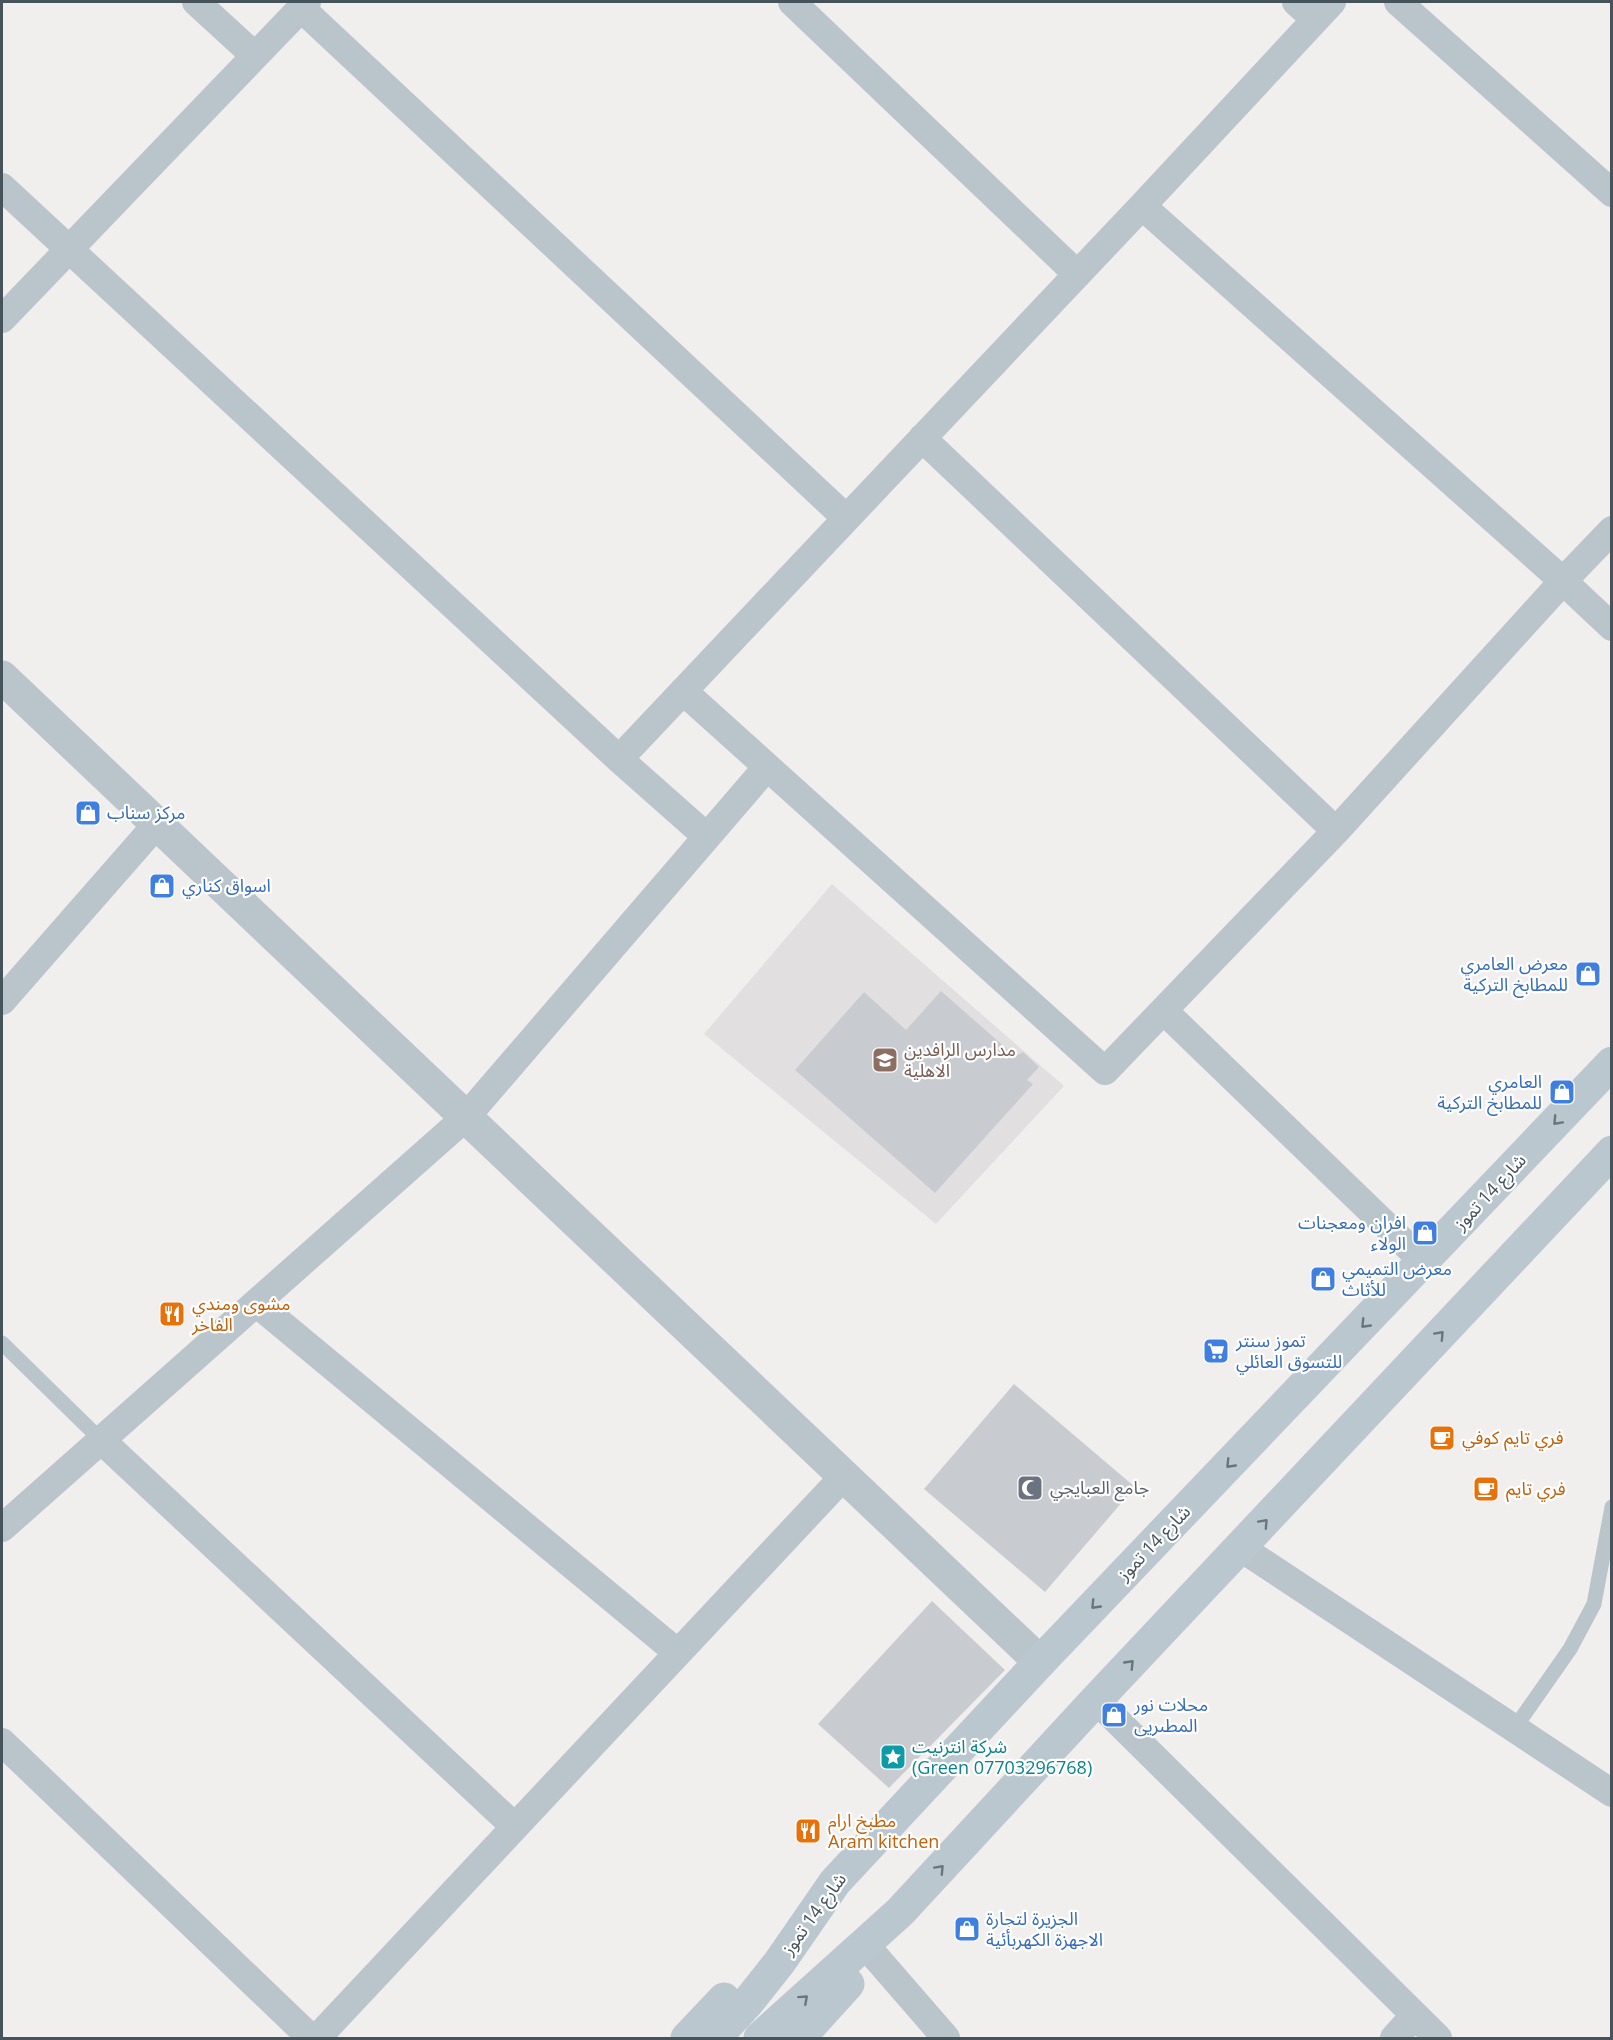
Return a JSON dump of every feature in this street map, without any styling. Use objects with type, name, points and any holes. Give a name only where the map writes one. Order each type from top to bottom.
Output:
[{"type":"main road","name":"شارع 14 تموز","points":[[715,2038],[748,2002],[778,1963],[835,1882],[1040,1662],[1611,1064]]},
{"type":"main road","points":[[760,2038],[900,1912],[1096,1700],[1608,1164]]},
{"type":"main road","points":[[687,2038],[835,1882]]},
{"type":"main road","points":[[799,2038],[874,1955],[900,1912]]},
{"type":"street","points":[[196,2],[255,56]]},
{"type":"street","points":[[792,2],[1076,273]]},
{"type":"street","points":[[1398,2],[1611,193]]},
{"type":"street","points":[[2,319],[304,5],[846,518]]},
{"type":"street","points":[[619,759],[1076,273],[1142,206],[1315,7]]},
{"type":"street","points":[[2,187],[619,759],[706,836]]},
{"type":"street","points":[[1142,206],[1563,581],[1611,627]]},
{"type":"street","points":[[922,438],[1336,831]]},
{"type":"street","points":[[682,691],[1105,1071],[1336,831],[1611,530]]},
{"type":"street","points":[[2,677],[1040,1662]]},
{"type":"street","points":[[2,1528],[466,1117],[767,767]]},
{"type":"street","points":[[2,1001],[157,824]]},
{"type":"street","points":[[1164,1011],[1424,1262]]},
{"type":"street","points":[[256,1303],[678,1653]]},
{"type":"street","points":[[100,1440],[515,1827]]},
{"type":"street","points":[[317,2038],[844,1476]]},
{"type":"street","points":[[1241,1548],[1611,1793]]},
{"type":"street","points":[[1096,1700],[1437,2038]]},
{"type":"street","points":[[2,1742],[311,2038]]},
{"type":"street","points":[[874,1955],[946,2038]]},
{"type":"street","points":[[1394,2038],[1414,2016]]},
{"type":"lane","points":[[2,1343],[100,1440]]},
{"type":"lane","points":[[1514,1729],[1570,1649],[1594,1604],[1611,1507]]},
{"type":"shaded area","name":"مدارس الرافدين اﻻهلية","points":[[832,884],[1064,1086],[936,1224],[704,1034]]},
{"type":"building","points":[[941,991],[1015,1056],[1023,1052],[1039,1067],[1027,1080],[1033,1084],[935,1193],[795,1070],[864,992],[906,1030]]},
{"type":"building","name":"جامع العبايجي","points":[[1014,1384],[1135,1487],[1045,1592],[924,1489]]},
{"type":"building","points":[[932,1601],[1005,1670],[889,1788],[818,1724]]},
{"type":"place","name":"مركز سناب","points":[[88,813]]},
{"type":"place","name":"اسواق كناري","points":[[162,886]]},
{"type":"place","name":"معرض العامري للمطابخ التركية","points":[[1588,974]]},
{"type":"place","name":"مدارس الرافدين اﻻهلية","points":[[885,1060]]},
{"type":"place","name":"العامري للمطابخ التركية","points":[[1562,1092]]},
{"type":"place","name":"افران ومعجنات الولاء","points":[[1425,1233]]},
{"type":"place","name":"معرض التميمي للأثاث","points":[[1323,1279]]},
{"type":"place","name":"مشوى ومندي الفاخر","points":[[172,1314]]},
{"type":"place","name":"تموز سنتر للتسوق العائلي","points":[[1216,1351]]},
{"type":"place","name":"فري تايم كوفي","points":[[1442,1438]]},
{"type":"place","name":"جامع العبايجي","points":[[1030,1488]]},
{"type":"place","name":"فري تايم","points":[[1486,1489]]},
{"type":"place","name":"محلات نور المطىريى","points":[[1114,1715]]},
{"type":"place","name":"شركة انترنيت (Green 07703296768)","points":[[893,1757]]},
{"type":"place","name":"مطبخ ارام Aram kitchen","points":[[808,1831]]},
{"type":"place","name":"الجزيرة لتجارة الاجهزة الكهربأئية","points":[[967,1929]]}]
